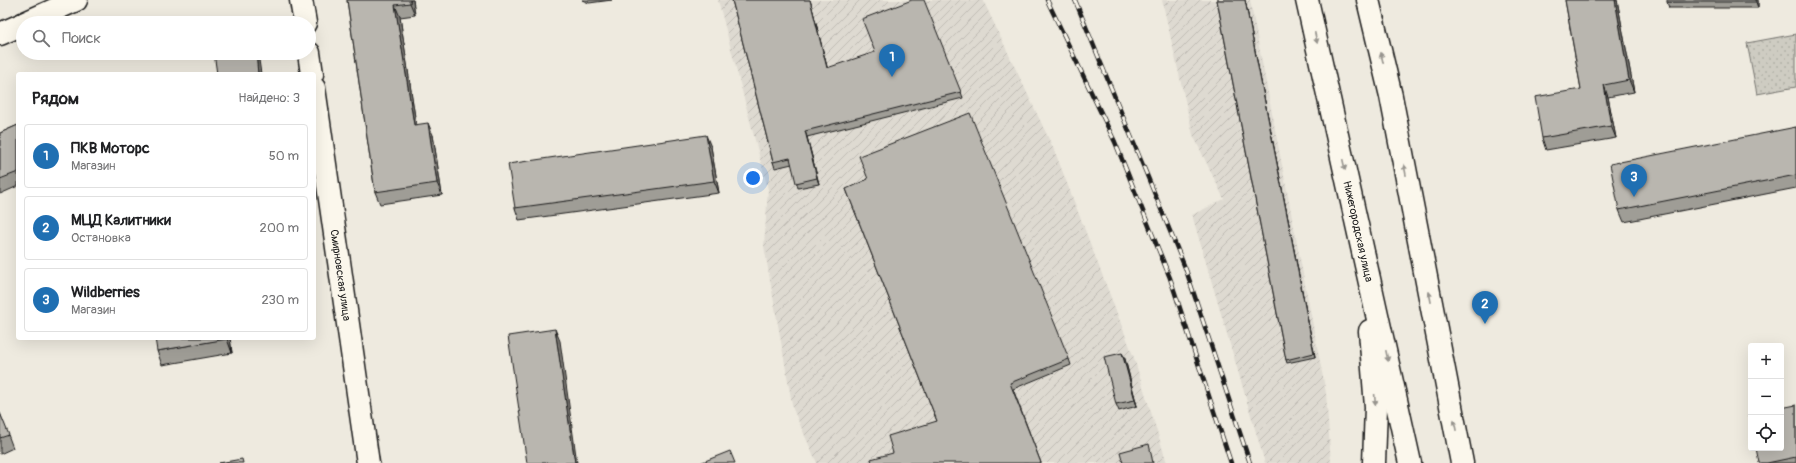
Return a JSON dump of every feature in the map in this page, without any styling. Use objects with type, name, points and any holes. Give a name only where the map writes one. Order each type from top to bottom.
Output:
[{"type":"main road","points":[[40,16],[76,0]]},
{"type":"main road","points":[[301,0],[304,16]]},
{"type":"main road","name":"Нижегородская улица","points":[[1307,0],[1410,463]]},
{"type":"main road","points":[[1368,0],[1391,96],[1462,463]]},
{"type":"main road","points":[[0,34],[16,27]]},
{"type":"main road","points":[[310,60],[312,72]]},
{"type":"main road","name":"Смирновская улица","points":[[316,102],[368,463]]},
{"type":"main road","points":[[1363,250],[1376,407],[1374,463]]},
{"type":"shaded area","points":[[718,0],[983,0],[1055,152],[1133,355],[1167,463],[817,463],[793,409],[764,246],[768,189]]},
{"type":"shaded area","points":[[1162,0],[1250,0],[1326,393],[1331,463],[1265,463],[1192,215],[1224,199],[1193,135]]},
{"type":"shaded area","points":[[1796,34],[1796,87],[1757,94],[1747,43]]},
{"type":"building","points":[[347,0],[410,0],[410,3],[395,5],[414,125],[428,123],[437,183],[375,192]]},
{"type":"building","points":[[732,0],[810,0],[827,68],[875,52],[862,19],[912,0],[924,0],[961,92],[805,131],[817,178],[796,183],[790,158],[773,162]]},
{"type":"building","points":[[1217,0],[1245,0],[1314,353],[1286,360]]},
{"type":"building","points":[[1565,0],[1615,0],[1629,80],[1604,85],[1611,126],[1542,138],[1535,97],[1581,89]]},
{"type":"building","points":[[1667,0],[1756,0],[1756,2],[1667,2]]},
{"type":"building","points":[[215,60],[257,60],[258,72],[217,72]]},
{"type":"building","points":[[970,113],[1069,359],[1010,383],[1041,463],[872,463],[871,459],[893,453],[888,436],[937,421],[846,189],[868,179],[859,156]]},
{"type":"building","points":[[16,126],[16,173],[0,179],[0,133]]},
{"type":"building","points":[[1796,127],[1796,175],[1619,210],[1610,164]]},
{"type":"building","points":[[706,135],[714,181],[515,208],[508,164]]},
{"type":"building","points":[[555,329],[575,463],[527,463],[508,336]]},
{"type":"building","points":[[155,340],[221,340],[157,351]]},
{"type":"building","points":[[1122,353],[1135,400],[1116,404],[1104,357]]},
{"type":"building","points":[[1796,405],[1796,457],[1767,463],[1759,463],[1757,451],[1784,451],[1784,407]]},
{"type":"building","points":[[0,413],[9,435],[0,438]]},
{"type":"building","points":[[1149,444],[1153,463],[1123,463],[1120,452]]},
{"type":"building","points":[[730,451],[735,463],[700,463]]},
{"type":"building","points":[[242,459],[243,463],[219,463]]},
{"type":"railway","points":[[1047,0],[1115,142],[1170,278],[1231,463]]},
{"type":"railway","points":[[1075,0],[1186,270],[1250,463]]},
{"type":"place","name":"ПКВ Моторс","points":[[892,77]]},
{"type":"place","name":"Wildberries","points":[[1634,197]]},
{"type":"place","name":"МЦД Калитники","points":[[1485,324]]}]
